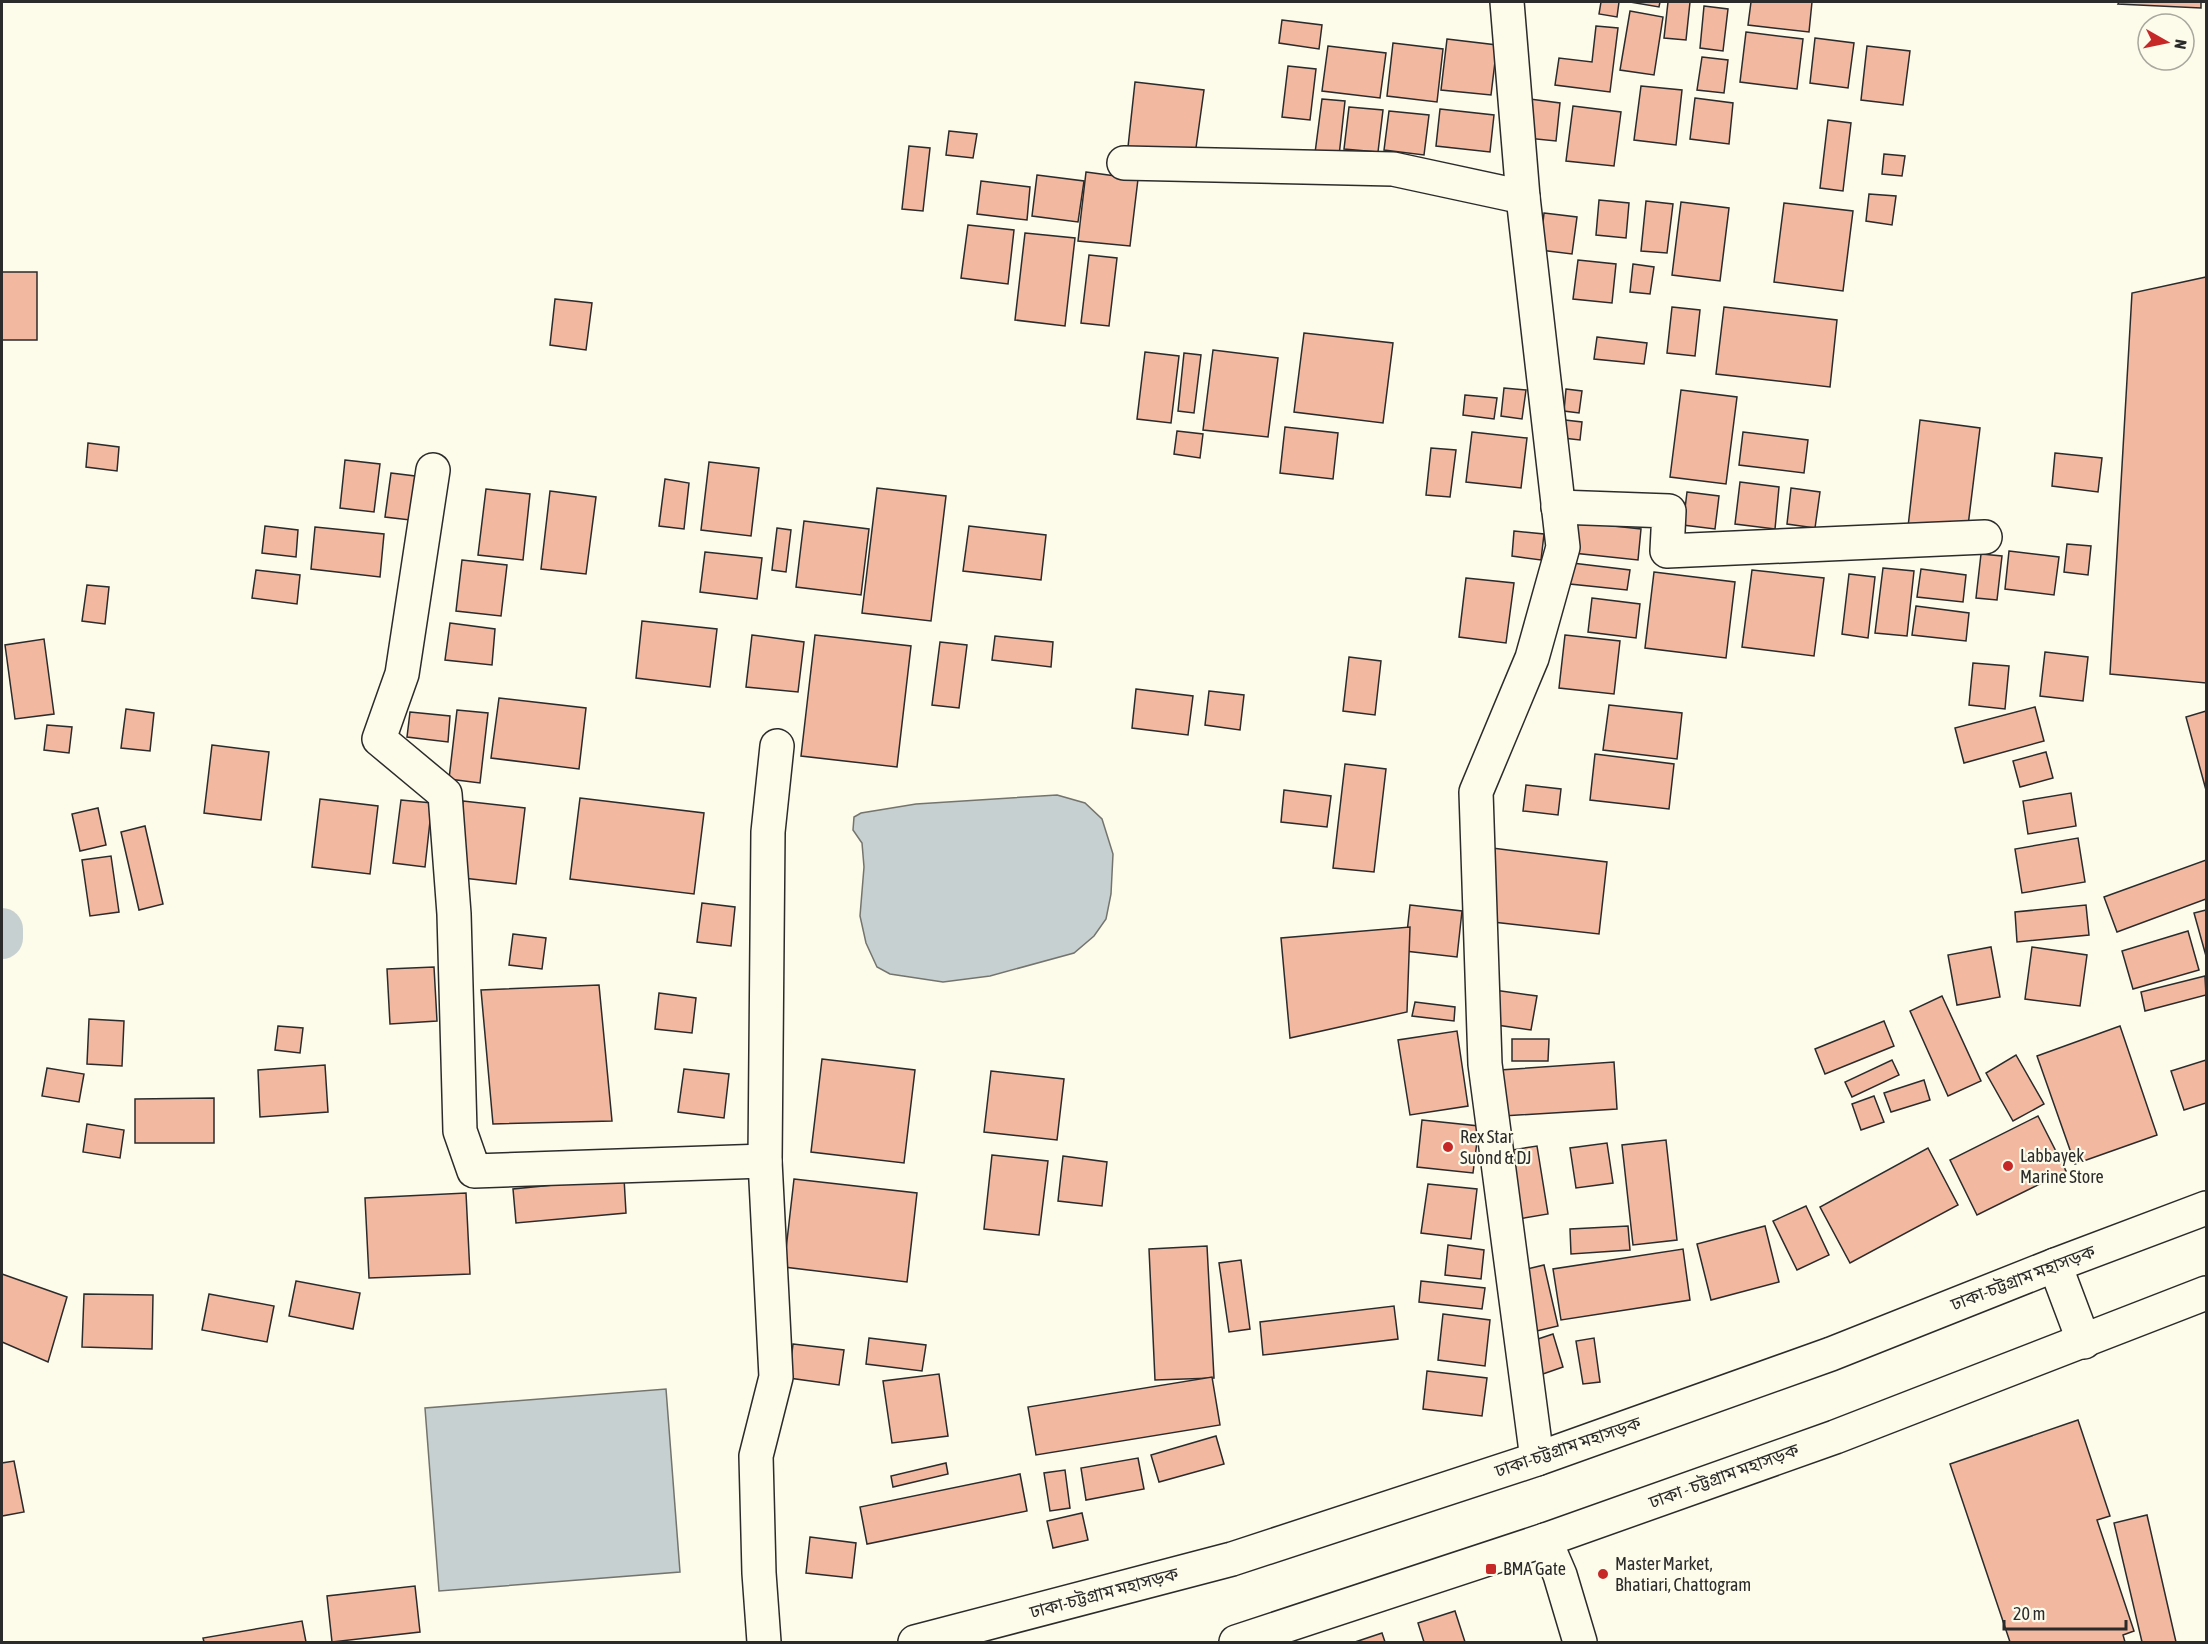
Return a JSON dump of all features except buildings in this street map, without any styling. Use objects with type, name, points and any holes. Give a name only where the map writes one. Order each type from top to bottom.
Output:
[{"type":"main road","points":[[1507,2],[1523,197],[1563,547],[1532,658],[1476,792],[1485,1064],[1537,1459]]},
{"type":"main road","points":[[1124,163],[1393,169],[1523,197]]},
{"type":"main road","points":[[433,470],[402,674],[379,739],[445,795],[454,914],[460,1131],[474,1170],[765,1161]]},
{"type":"main road","points":[[1558,507],[1669,511],[1667,551],[1984,537]]},
{"type":"main road","points":[[764,1642],[759,1573],[756,1456],[776,1377],[765,1161],[768,832],[777,746]]},
{"type":"main road","name":"ঢাকা-চট্টগ্রাম মহাসড়ক","points":[[915,1642],[1232,1559],[1537,1459],[1832,1354],[2055,1265],[2206,1208]]},
{"type":"main road","points":[[2055,1265],[2084,1342]]},
{"type":"main road","name":"ঢাকা - চট্টগ্রাম মহাসড়ক","points":[[1236,1642],[1545,1540],[1835,1437],[2206,1293]]},
{"type":"main road","points":[[1545,1540],[1560,1575],[1580,1642]]},
{"type":"shaded area","points":[[1057,795],[1085,803],[1102,819],[1113,854],[1111,894],[1106,919],[1094,936],[1074,953],[990,976],[943,982],[890,974],[877,967],[866,943],[860,916],[864,867],[862,843],[853,830],[854,817],[861,813],[916,804]]},
{"type":"shaded area","points":[[666,1389],[680,1572],[439,1591],[425,1408]]},
{"type":"waterway","points":[[2,929],[2,938]]},
{"type":"place","name":"Rex Star Suond & DJ","points":[[1448,1147]]},
{"type":"place","name":"Labbayek Marine Store","points":[[2008,1166]]},
{"type":"place","name":"BMA Gate","points":[[1491,1569]]},
{"type":"place","name":"Master Market, Bhatiari, Chattogram","points":[[1603,1574]]}]
